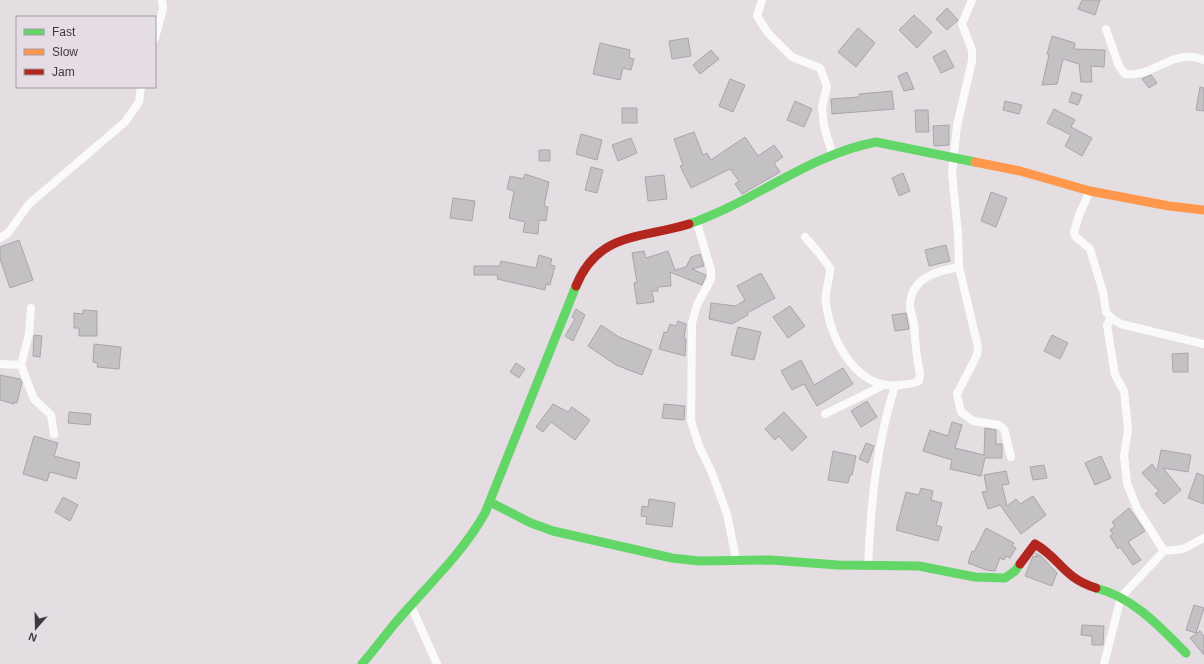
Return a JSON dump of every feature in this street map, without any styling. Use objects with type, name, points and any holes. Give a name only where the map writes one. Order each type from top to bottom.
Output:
[{"type":"street","points":[[156,34],[163,9],[162,0]]},
{"type":"street","points":[[762,0],[757,16],[768,33],[792,58],[820,68],[827,86],[822,107],[824,126],[832,154]]},
{"type":"street","points":[[972,0],[962,24],[972,50],[972,61],[957,126],[952,173],[958,233],[959,267],[978,347],[977,355],[957,394],[961,412],[973,421],[999,425],[1004,429],[1011,457]]},
{"type":"street","points":[[1106,29],[1119,66],[1124,74],[1136,76],[1172,59],[1185,56],[1204,60]]},
{"type":"street","points":[[0,238],[8,233],[29,204],[125,122],[139,102],[141,88]]},
{"type":"street","points":[[362,664],[396,620],[430,586],[477,527],[490,502],[582,271],[591,257],[604,247],[632,237],[663,231],[719,212],[832,154],[854,145],[876,142],[1020,171],[1090,191],[1169,206],[1204,210]]},
{"type":"street","points":[[1090,191],[1074,232],[1075,236],[1090,249],[1101,285],[1106,312],[1111,318],[1130,327],[1204,344]]},
{"type":"street","points":[[696,220],[711,270],[711,279],[697,305],[692,323],[691,421],[699,446],[712,472],[727,514],[736,560]]},
{"type":"street","points":[[805,237],[819,252],[830,268],[825,303],[834,335],[846,356],[863,374],[874,382],[884,384],[895,386],[918,381],[920,373],[910,308],[912,296],[918,285],[926,277],[959,267]]},
{"type":"street","points":[[31,308],[29,334],[21,365],[34,400],[51,415],[54,434]]},
{"type":"street","points":[[1111,318],[1107,326],[1115,375],[1124,391],[1128,429],[1124,456],[1127,483],[1137,508],[1164,551]]},
{"type":"street","points":[[0,364],[21,365]]},
{"type":"street","points":[[825,414],[884,384]]},
{"type":"street","points":[[868,566],[874,477],[881,433],[895,386]]},
{"type":"street","points":[[490,502],[531,523],[570,536],[684,560],[736,560],[868,566],[919,566],[975,577],[1005,578],[1014,573],[1032,547],[1036,544],[1040,546],[1072,578],[1121,596],[1158,624],[1186,653]]},
{"type":"street","points":[[1104,664],[1121,596],[1164,551],[1183,549],[1204,538]]},
{"type":"street","points":[[411,606],[437,664]]},
{"type":"building","points":[[1082,0],[1100,0],[1095,15],[1078,9]]},
{"type":"building","points":[[947,8],[958,20],[947,30],[936,19]]},
{"type":"building","points":[[914,15],[932,32],[917,48],[899,30]]},
{"type":"building","points":[[858,28],[875,43],[856,67],[838,52]]},
{"type":"building","points":[[1052,36],[1075,43],[1074,49],[1105,50],[1104,67],[1091,66],[1092,82],[1081,82],[1079,64],[1063,59],[1057,84],[1042,85],[1049,55],[1047,54]]},
{"type":"building","points":[[688,38],[691,56],[672,59],[669,41]]},
{"type":"building","points":[[600,43],[630,50],[629,58],[634,59],[631,70],[623,68],[620,80],[593,74]]},
{"type":"building","points":[[711,50],[719,59],[700,74],[693,65]]},
{"type":"building","points":[[945,50],[954,67],[941,73],[933,57]]},
{"type":"building","points":[[907,72],[914,89],[904,91],[898,76]]},
{"type":"building","points":[[1151,75],[1157,83],[1149,88],[1142,79]]},
{"type":"building","points":[[730,79],[745,85],[733,112],[719,106]]},
{"type":"building","points":[[1200,87],[1204,88],[1204,111],[1196,110]]},
{"type":"building","points":[[892,91],[894,109],[832,114],[831,99],[859,97],[859,94]]},
{"type":"building","points":[[1072,92],[1082,95],[1078,105],[1069,102]]},
{"type":"building","points":[[795,101],[812,109],[804,127],[787,120]]},
{"type":"building","points":[[1005,101],[1022,105],[1019,114],[1003,110]]},
{"type":"building","points":[[622,108],[637,108],[637,123],[622,123]]},
{"type":"building","points":[[1054,109],[1075,120],[1071,127],[1092,138],[1082,156],[1065,146],[1071,135],[1047,123]]},
{"type":"building","points":[[915,110],[928,110],[929,132],[916,132]]},
{"type":"building","points":[[949,125],[949,145],[934,146],[933,126]]},
{"type":"building","points":[[694,132],[703,155],[707,153],[711,160],[745,137],[758,156],[774,145],[783,157],[774,163],[780,172],[742,194],[735,184],[739,181],[730,169],[691,188],[680,166],[683,165],[674,139]]},
{"type":"building","points":[[581,134],[602,140],[597,160],[576,154]]},
{"type":"building","points":[[631,138],[637,153],[618,161],[612,145]]},
{"type":"building","points":[[539,150],[550,150],[550,161],[539,161]]},
{"type":"building","points":[[591,167],[603,170],[597,193],[585,190]]},
{"type":"building","points":[[903,173],[910,191],[899,196],[892,178]]},
{"type":"building","points":[[525,174],[549,182],[544,206],[548,207],[546,221],[539,220],[538,234],[523,232],[525,222],[509,218],[514,191],[507,189],[510,176],[523,179]]},
{"type":"building","points":[[664,175],[667,199],[648,201],[645,177]]},
{"type":"building","points":[[991,192],[1007,198],[996,227],[981,221]]},
{"type":"building","points":[[453,198],[475,201],[472,221],[450,218]]},
{"type":"building","points":[[19,240],[33,280],[10,288],[0,259],[0,247]]},
{"type":"building","points":[[946,245],[950,261],[929,266],[925,250]]},
{"type":"building","points":[[644,251],[646,258],[668,251],[675,270],[686,267],[691,257],[700,254],[704,266],[692,269],[706,275],[702,285],[670,272],[671,286],[658,287],[658,291],[652,291],[654,302],[637,304],[634,283],[637,282],[632,253]]},
{"type":"building","points":[[539,255],[552,259],[550,265],[555,266],[550,285],[546,284],[545,290],[497,279],[498,275],[474,275],[474,266],[500,266],[501,261],[536,268]]},
{"type":"building","points":[[761,273],[775,298],[747,313],[748,315],[732,324],[709,319],[711,303],[736,306],[745,300],[737,286]]},
{"type":"building","points":[[790,306],[805,326],[788,338],[773,317]]},
{"type":"building","points":[[576,309],[585,315],[573,341],[565,336],[575,319],[572,317]]},
{"type":"building","points":[[83,310],[97,311],[97,336],[79,336],[79,328],[74,328],[74,313],[83,314]]},
{"type":"building","points":[[906,313],[909,329],[895,331],[892,315]]},
{"type":"building","points":[[678,321],[686,324],[684,338],[686,339],[685,356],[659,349],[664,332],[667,333],[670,324],[676,326]]},
{"type":"building","points":[[601,325],[619,337],[652,350],[642,375],[616,365],[588,346]]},
{"type":"building","points":[[738,327],[761,332],[754,360],[731,355]]},
{"type":"building","points":[[34,335],[42,336],[40,357],[33,356]]},
{"type":"building","points":[[1052,335],[1068,343],[1060,359],[1044,351]]},
{"type":"building","points":[[94,344],[121,347],[119,369],[97,367],[98,363],[93,362]]},
{"type":"building","points":[[1188,353],[1188,372],[1173,372],[1172,354]]},
{"type":"building","points":[[801,360],[814,385],[843,368],[853,384],[817,406],[804,384],[792,390],[781,371]]},
{"type":"building","points":[[516,363],[525,369],[519,378],[510,372]]},
{"type":"building","points":[[0,375],[20,379],[22,382],[17,403],[14,402],[14,404],[0,400]]},
{"type":"building","points":[[867,401],[877,417],[861,427],[851,411]]},
{"type":"building","points":[[553,404],[568,412],[572,407],[590,420],[575,440],[551,422],[543,432],[536,427]]},
{"type":"building","points":[[664,404],[685,406],[684,420],[662,418]]},
{"type":"building","points":[[69,412],[91,414],[90,425],[68,423]]},
{"type":"building","points":[[784,412],[807,437],[792,451],[779,436],[775,440],[765,429]]},
{"type":"building","points":[[952,422],[962,425],[955,448],[984,455],[985,428],[996,430],[996,444],[1002,444],[1002,458],[985,458],[981,476],[950,469],[952,460],[923,451],[930,430],[948,436]]},
{"type":"building","points":[[34,436],[58,443],[54,456],[80,463],[76,479],[50,472],[47,481],[23,474]]},
{"type":"building","points":[[866,443],[874,446],[868,463],[859,459]]},
{"type":"building","points":[[1161,450],[1191,455],[1188,472],[1163,468],[1181,490],[1164,504],[1155,494],[1159,491],[1142,473],[1152,464],[1157,471]]},
{"type":"building","points":[[833,451],[856,456],[852,475],[850,475],[848,483],[828,480]]},
{"type":"building","points":[[1101,456],[1111,478],[1095,485],[1085,463]]},
{"type":"building","points":[[1044,465],[1047,478],[1033,480],[1030,467]]},
{"type":"building","points":[[1006,471],[1009,484],[1002,485],[1007,506],[1016,499],[1020,504],[1033,496],[1046,515],[1021,534],[1000,505],[988,509],[982,492],[987,491],[984,475]]},
{"type":"building","points":[[1197,473],[1204,476],[1204,504],[1188,498]]},
{"type":"building","points":[[921,488],[933,491],[931,500],[942,503],[936,525],[942,527],[938,541],[896,530],[906,492],[919,495]]},
{"type":"building","points":[[63,497],[78,505],[70,521],[55,512]]},
{"type":"building","points":[[649,499],[675,503],[672,527],[646,524],[647,517],[641,516],[642,506],[648,507]]},
{"type":"building","points":[[1129,508],[1145,531],[1128,542],[1141,560],[1133,565],[1120,547],[1118,549],[1110,536],[1113,534],[1110,530],[1115,526],[1112,522]]},
{"type":"building","points":[[986,528],[1014,543],[1012,546],[1016,548],[1010,558],[1006,556],[1004,560],[1000,558],[995,571],[986,570],[968,563],[972,551],[974,552]]},
{"type":"building","points":[[1035,553],[1041,556],[1057,573],[1052,586],[1025,576],[1033,556],[1038,557]]},
{"type":"building","points":[[1194,605],[1204,608],[1196,633],[1186,630]]},
{"type":"building","points":[[1082,625],[1104,626],[1103,645],[1092,645],[1092,636],[1081,635]]},
{"type":"building","points":[[1200,631],[1204,636],[1204,655],[1190,638]]},
{"type":"traffic: fast","points":[[689,224],[736,204],[827,157],[851,148],[876,142],[975,162]]},
{"type":"traffic: fast","points":[[362,664],[397,621],[455,556],[476,528],[485,513],[576,286]]},
{"type":"traffic: fast","points":[[490,502],[531,523],[553,531],[672,558],[699,561],[771,560],[838,565],[919,566],[975,577],[1005,578],[1015,571],[1020,564]]},
{"type":"traffic: fast","points":[[1096,588],[1110,593],[1134,606],[1156,623],[1186,653]]},
{"type":"traffic: slow","points":[[975,162],[1020,171],[1090,191],[1169,206],[1204,210]]},
{"type":"traffic: jam","points":[[576,286],[585,268],[596,256],[609,247],[622,240],[689,224]]},
{"type":"traffic: jam","points":[[1020,564],[1035,544],[1051,556],[1069,574],[1085,584],[1096,588]]}]
